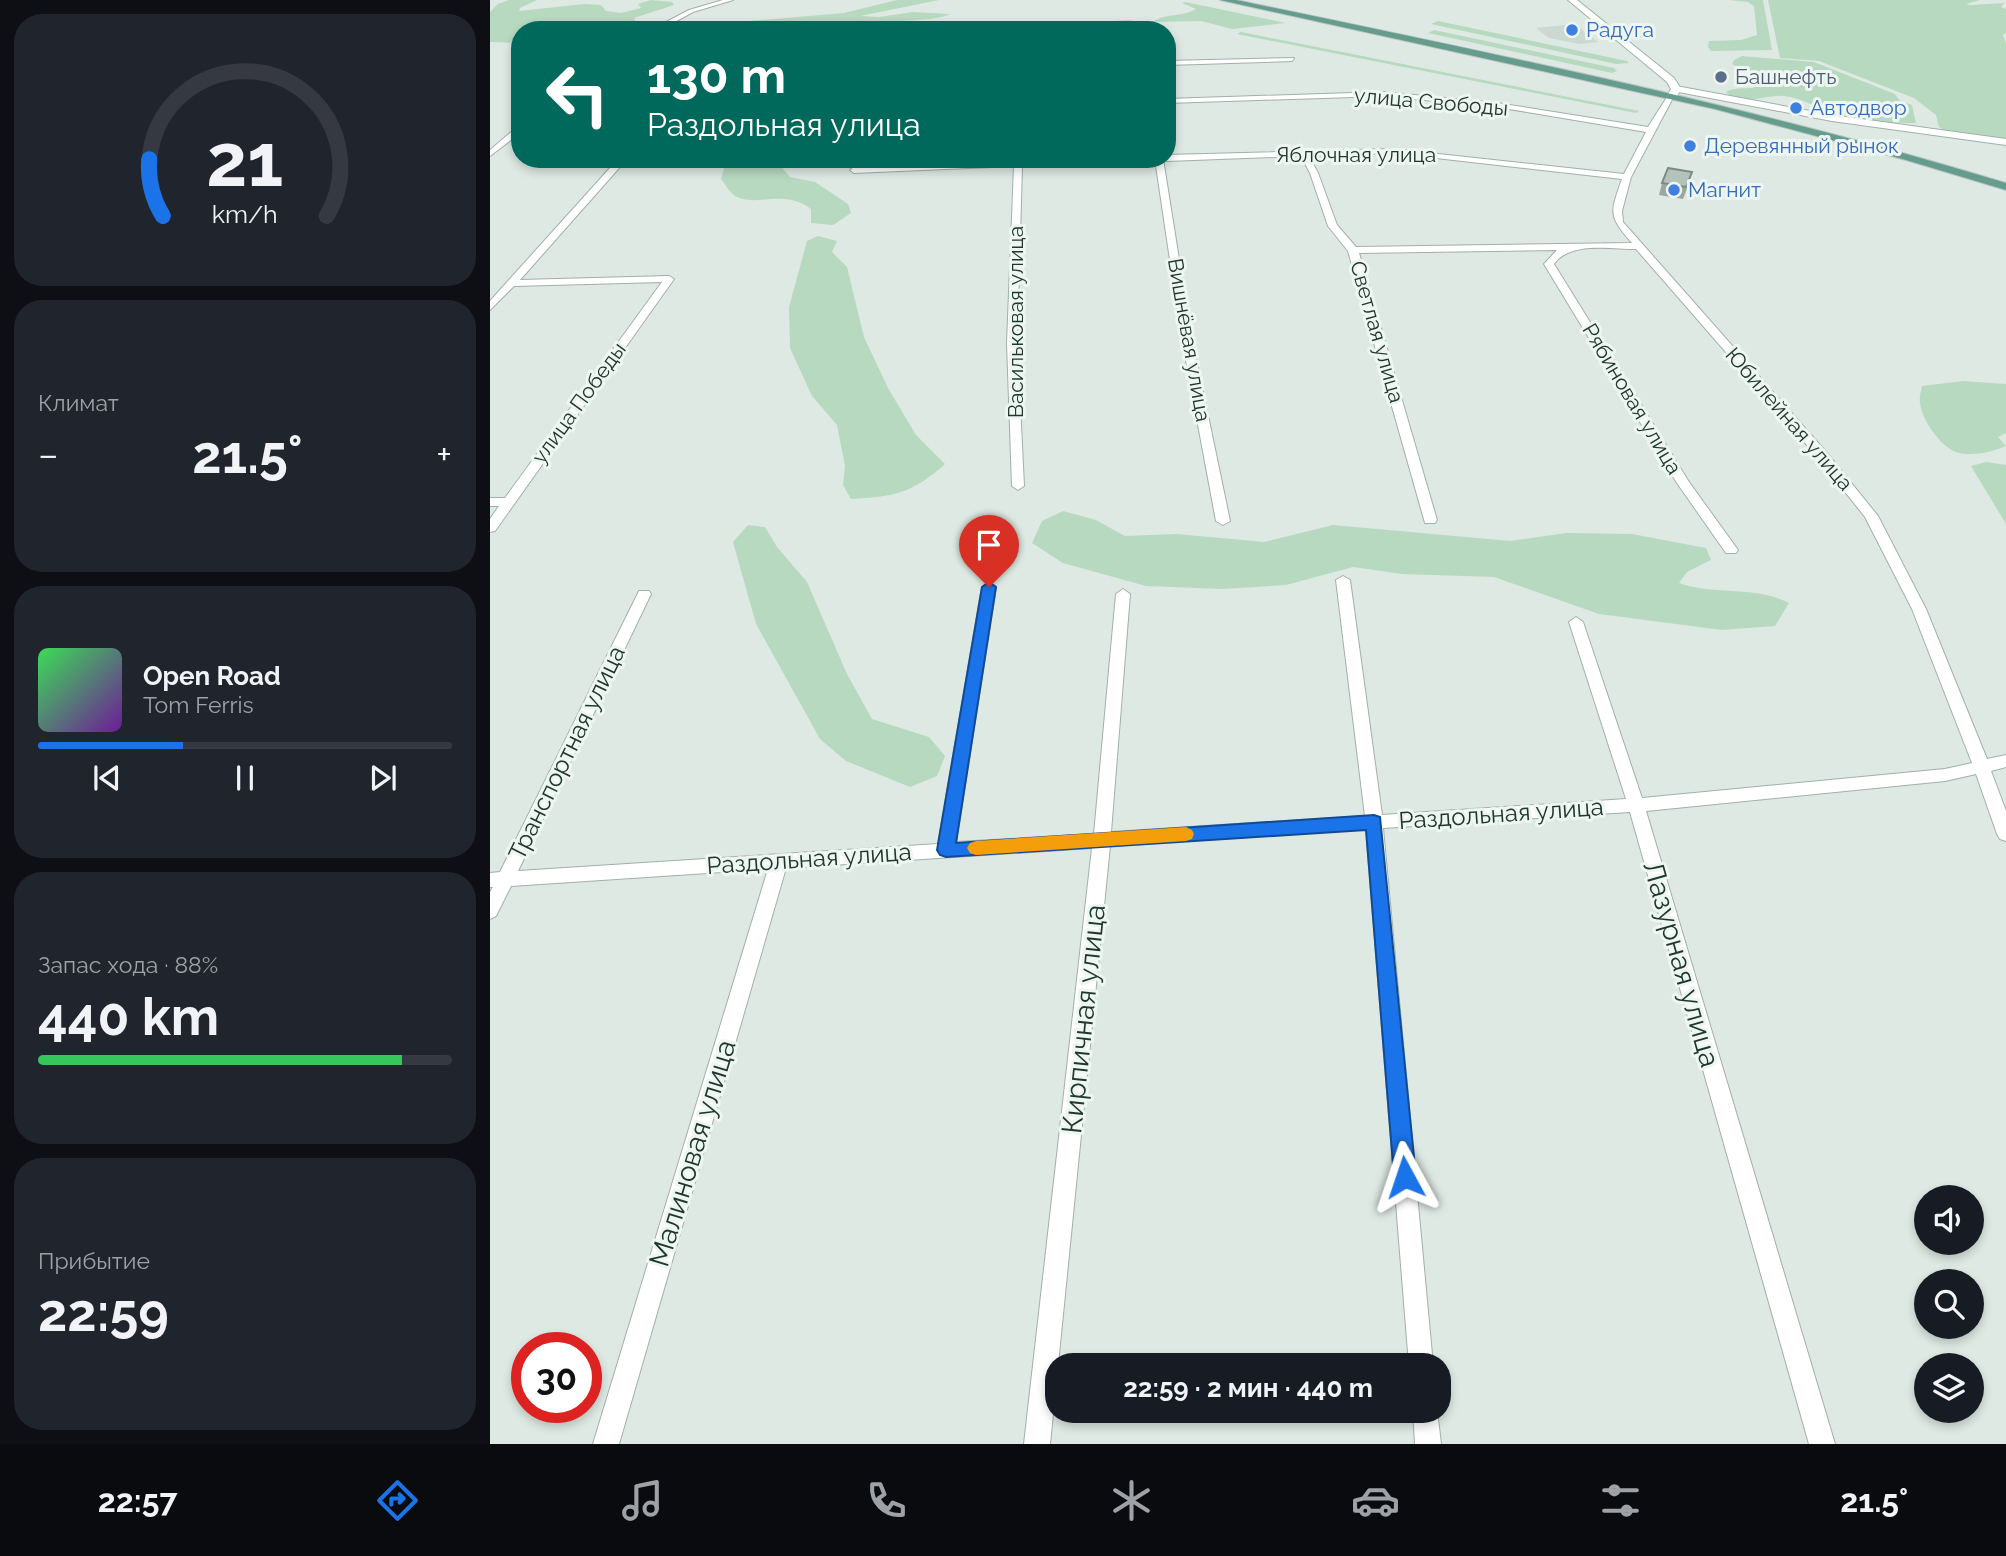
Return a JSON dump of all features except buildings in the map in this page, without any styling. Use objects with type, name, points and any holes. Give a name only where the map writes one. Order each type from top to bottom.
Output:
[{"type":"main road","points":[[1224,0],[1674,92],[2006,187]]},
{"type":"main road","points":[[1572,0],[1659,69],[1671,80],[1674,92]]},
{"type":"street","points":[[699,0],[714,4]]},
{"type":"street","points":[[671,21],[730,0]]},
{"type":"street","points":[[850,0],[862,3]]},
{"type":"street","points":[[1176,63],[1292,59]]},
{"type":"street","points":[[1674,92],[1843,120],[2006,142]]},
{"type":"street","name":"Юбилейная улица","points":[[1674,92],[1651,130],[1628,177],[1616,204],[1615,216],[1622,229],[1823,456],[1871,516],[1919,609],[2006,834]]},
{"type":"street","name":"улица Свободы","points":[[1176,101],[1383,94],[1497,105],[1651,130]]},
{"type":"street","points":[[490,154],[495,146],[511,135]]},
{"type":"street","name":"Яблочная улица","points":[[1176,158],[1303,153],[1425,153],[1628,177]]},
{"type":"street","name":"Светлая улица","points":[[1303,153],[1314,173],[1333,226],[1353,250],[1430,520]]},
{"type":"street","points":[[490,307],[615,168]]},
{"type":"street","points":[[854,170],[890,168]]},
{"type":"street","name":"Васильковая улица","points":[[1018,168],[1012,343],[1018,486]]},
{"type":"street","name":"Вишнёвая улица","points":[[1158,168],[1186,334],[1223,521]]},
{"type":"street","points":[[1353,250],[1639,246]]},
{"type":"street","name":"Рябиновая улица","points":[[1566,249],[1556,254],[1549,264],[1683,483],[1731,550]]},
{"type":"street","name":"улица Победы","points":[[490,528],[669,279],[510,284]]},
{"type":"street","points":[[490,286],[510,284]]},
{"type":"street","points":[[490,502],[508,502]]},
{"type":"street","points":[[1343,580],[1374,822],[1420,1353]]},
{"type":"street","points":[[946,850],[989,587]]},
{"type":"street","name":"Транспортная улица","points":[[490,911],[498,879],[644,594]]},
{"type":"street","name":"Кирпичная улица","points":[[1037,1444],[1102,840],[1123,594]]},
{"type":"street","name":"Лазурная улица","points":[[1576,622],[1636,805],[1822,1444]]},
{"type":"street","name":"Раздольная улица","points":[[498,879],[1636,805],[1945,775],[2006,761]]},
{"type":"street","name":"Малиновая улица","points":[[606,1444],[779,861]]},
{"type":"street","points":[[1426,1423],[1428,1444]]},
{"type":"shaded area","points":[[1574,24],[1598,42],[1579,44],[1549,38],[1536,28]]},
{"type":"green space","points":[[509,0],[537,0],[519,11],[585,4],[601,5],[606,11],[621,13],[641,8],[638,4],[651,0],[672,2],[674,5],[634,18],[636,21],[511,21],[511,43],[490,42],[490,12],[498,4]]},
{"type":"green space","points":[[897,0],[939,0],[860,16],[879,17],[913,12],[950,14],[905,21],[749,21],[844,13]]},
{"type":"green space","points":[[1729,0],[1763,0],[1772,50],[1711,51],[1708,47],[1709,41],[1741,40],[1757,35],[1754,6],[1748,2]]},
{"type":"green space","points":[[1768,0],[1980,0],[1966,4],[2004,3],[2001,7],[2006,9],[2006,33],[2003,35],[2006,43],[2006,139],[1947,132],[1939,127],[1936,115],[1914,98],[1819,61],[1780,58]]},
{"type":"green space","points":[[1182,3],[1286,23],[1232,29],[1201,21],[1154,21],[1196,9]]},
{"type":"green space","points":[[1438,21],[1629,63],[1616,64],[1431,24]]},
{"type":"green space","points":[[1434,30],[1614,68],[1617,71],[1612,73],[1428,33]]},
{"type":"green space","points":[[1241,32],[1639,111],[1636,113],[1237,34]]},
{"type":"green space","points":[[1742,56],[1814,62],[1895,94],[1899,100],[1912,105],[1916,123],[1875,121],[1834,114],[1784,96],[1746,100],[1732,97],[1726,92],[1764,83],[1764,80],[1732,64]]},
{"type":"green space","points":[[724,168],[782,168],[790,177],[815,182],[848,204],[851,213],[833,225],[811,223],[811,209],[801,203],[781,199],[744,199],[729,191],[721,179]]},
{"type":"green space","points":[[818,236],[837,241],[832,252],[847,267],[864,337],[888,388],[916,435],[945,464],[923,481],[902,492],[851,499],[843,485],[845,466],[837,425],[812,396],[790,348],[789,307],[807,241]]},
{"type":"green space","points":[[1963,381],[2006,384],[2006,433],[1998,437],[2006,446],[1981,453],[1956,452],[1933,432],[1921,410],[1922,386]]},
{"type":"green space","points":[[1986,462],[2006,465],[2006,524],[1971,466]]},
{"type":"green space","points":[[1063,511],[1096,520],[1125,536],[1177,534],[1264,542],[1333,525],[1510,541],[1567,533],[1632,534],[1706,548],[1711,560],[1687,572],[1679,583],[1706,589],[1762,594],[1789,603],[1775,626],[1722,630],[1599,614],[1494,577],[1402,574],[1353,567],[1286,585],[1222,589],[1146,586],[1063,563],[1032,543],[1042,521]]},
{"type":"green space","points":[[748,525],[765,527],[777,547],[807,582],[847,674],[872,719],[929,737],[945,756],[937,776],[910,787],[846,761],[820,739],[756,624],[733,542]]},
{"type":"slow traffic","points":[[976,848],[1186,834]]},
{"type":"place","name":"Радуга","points":[[1572,30]]},
{"type":"place","name":"Башнефть","points":[[1721,77]]},
{"type":"place","name":"Автодвор","points":[[1796,108]]},
{"type":"place","name":"Деревянный рынок","points":[[1690,146]]},
{"type":"place","name":"Магнит","points":[[1674,190]]},
{"type":"route","points":[[989,587],[946,850],[1374,822],[1405,1177]]}]
